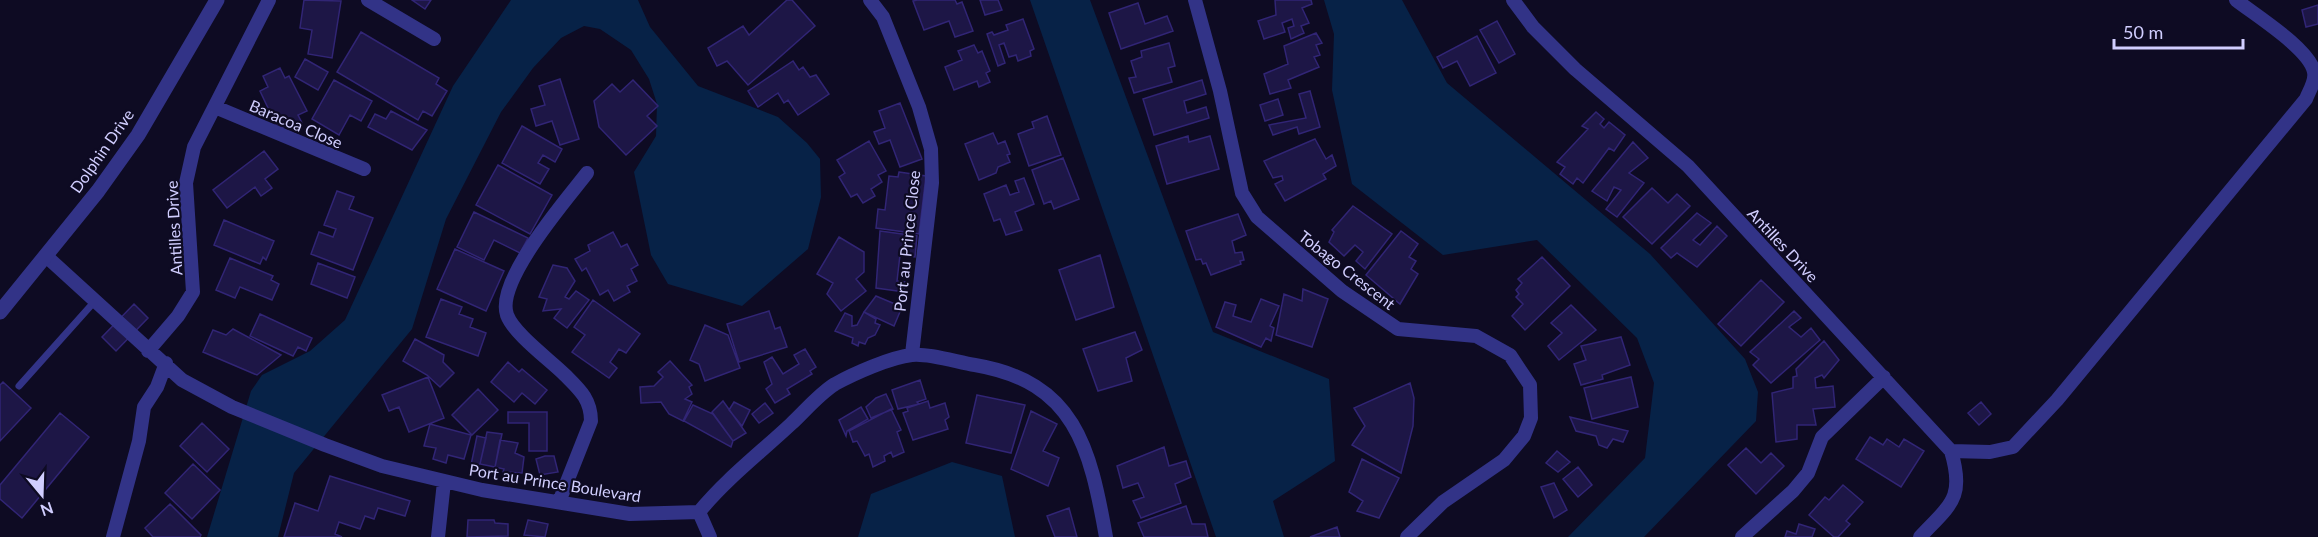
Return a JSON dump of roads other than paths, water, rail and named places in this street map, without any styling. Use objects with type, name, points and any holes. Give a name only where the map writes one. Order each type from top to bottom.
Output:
[{"type":"street","name":"Dolphin Drive","points":[[0,312],[98,191],[138,135],[218,0]]},
{"type":"street","name":"Antilles Drive","points":[[148,351],[178,316],[193,292],[186,183],[194,147],[269,0]]},
{"type":"street","points":[[368,0],[434,39]]},
{"type":"street","name":"Port au Prince Close","points":[[870,0],[883,17],[919,108],[931,149],[932,183],[912,354]]},
{"type":"street","name":"Tobago Crescent","points":[[1195,0],[1220,91],[1242,193],[1257,217],[1342,291],[1398,329],[1476,336],[1510,355],[1530,385],[1532,418],[1524,436],[1504,460],[1443,502],[1407,537]]},
{"type":"street","name":"Antilles Drive","points":[[1513,0],[1533,27],[1575,69],[1688,166],[1951,451],[1957,470],[1958,489],[1948,507],[1920,537]]},
{"type":"street","points":[[1951,451],[1990,452],[2013,447],[2057,400],[2306,99],[2313,84],[2314,72],[2303,53],[2236,0]]},
{"type":"street","name":"Baracoa Close","points":[[214,107],[364,169]]},
{"type":"street","points":[[559,502],[591,421],[591,410],[587,398],[516,328],[506,313],[512,280],[533,243],[588,173]]},
{"type":"street","name":"Port au Prince Boulevard","points":[[46,256],[182,380],[232,407],[325,445],[382,466],[444,482],[630,514],[699,512]]},
{"type":"street","points":[[710,537],[699,512],[720,486],[833,385],[868,368],[912,354],[997,369],[1030,382],[1054,399],[1072,420],[1084,452],[1106,537]]},
{"type":"street","points":[[113,537],[139,441],[144,408],[157,387],[166,363]]},
{"type":"street","points":[[1742,537],[1793,491],[1808,473],[1822,437],[1884,377]]},
{"type":"street","points":[[438,537],[444,482]]},
{"type":"lane","points":[[19,386],[95,301]]},
{"type":"water","points":[[511,0],[638,0],[650,27],[698,86],[778,117],[807,143],[820,159],[821,197],[808,249],[742,306],[668,284],[651,255],[634,172],[656,136],[657,104],[649,79],[631,50],[600,29],[584,26],[561,38],[533,68],[501,112],[446,219],[412,329],[294,473],[278,537],[207,537],[251,391],[262,375],[310,351],[345,320],[453,86]]},
{"type":"water","points":[[1030,0],[1090,0],[1213,332],[1329,379],[1335,461],[1273,501],[1284,537],[1216,537]]},
{"type":"water","points":[[1324,0],[1402,0],[1447,83],[1650,254],[1745,359],[1758,392],[1756,421],[1644,537],[1568,537],[1645,458],[1654,383],[1637,338],[1537,240],[1443,255],[1352,184],[1332,90],[1334,34]]},
{"type":"water","points":[[952,462],[1002,476],[1015,537],[858,537],[871,494]]}]
